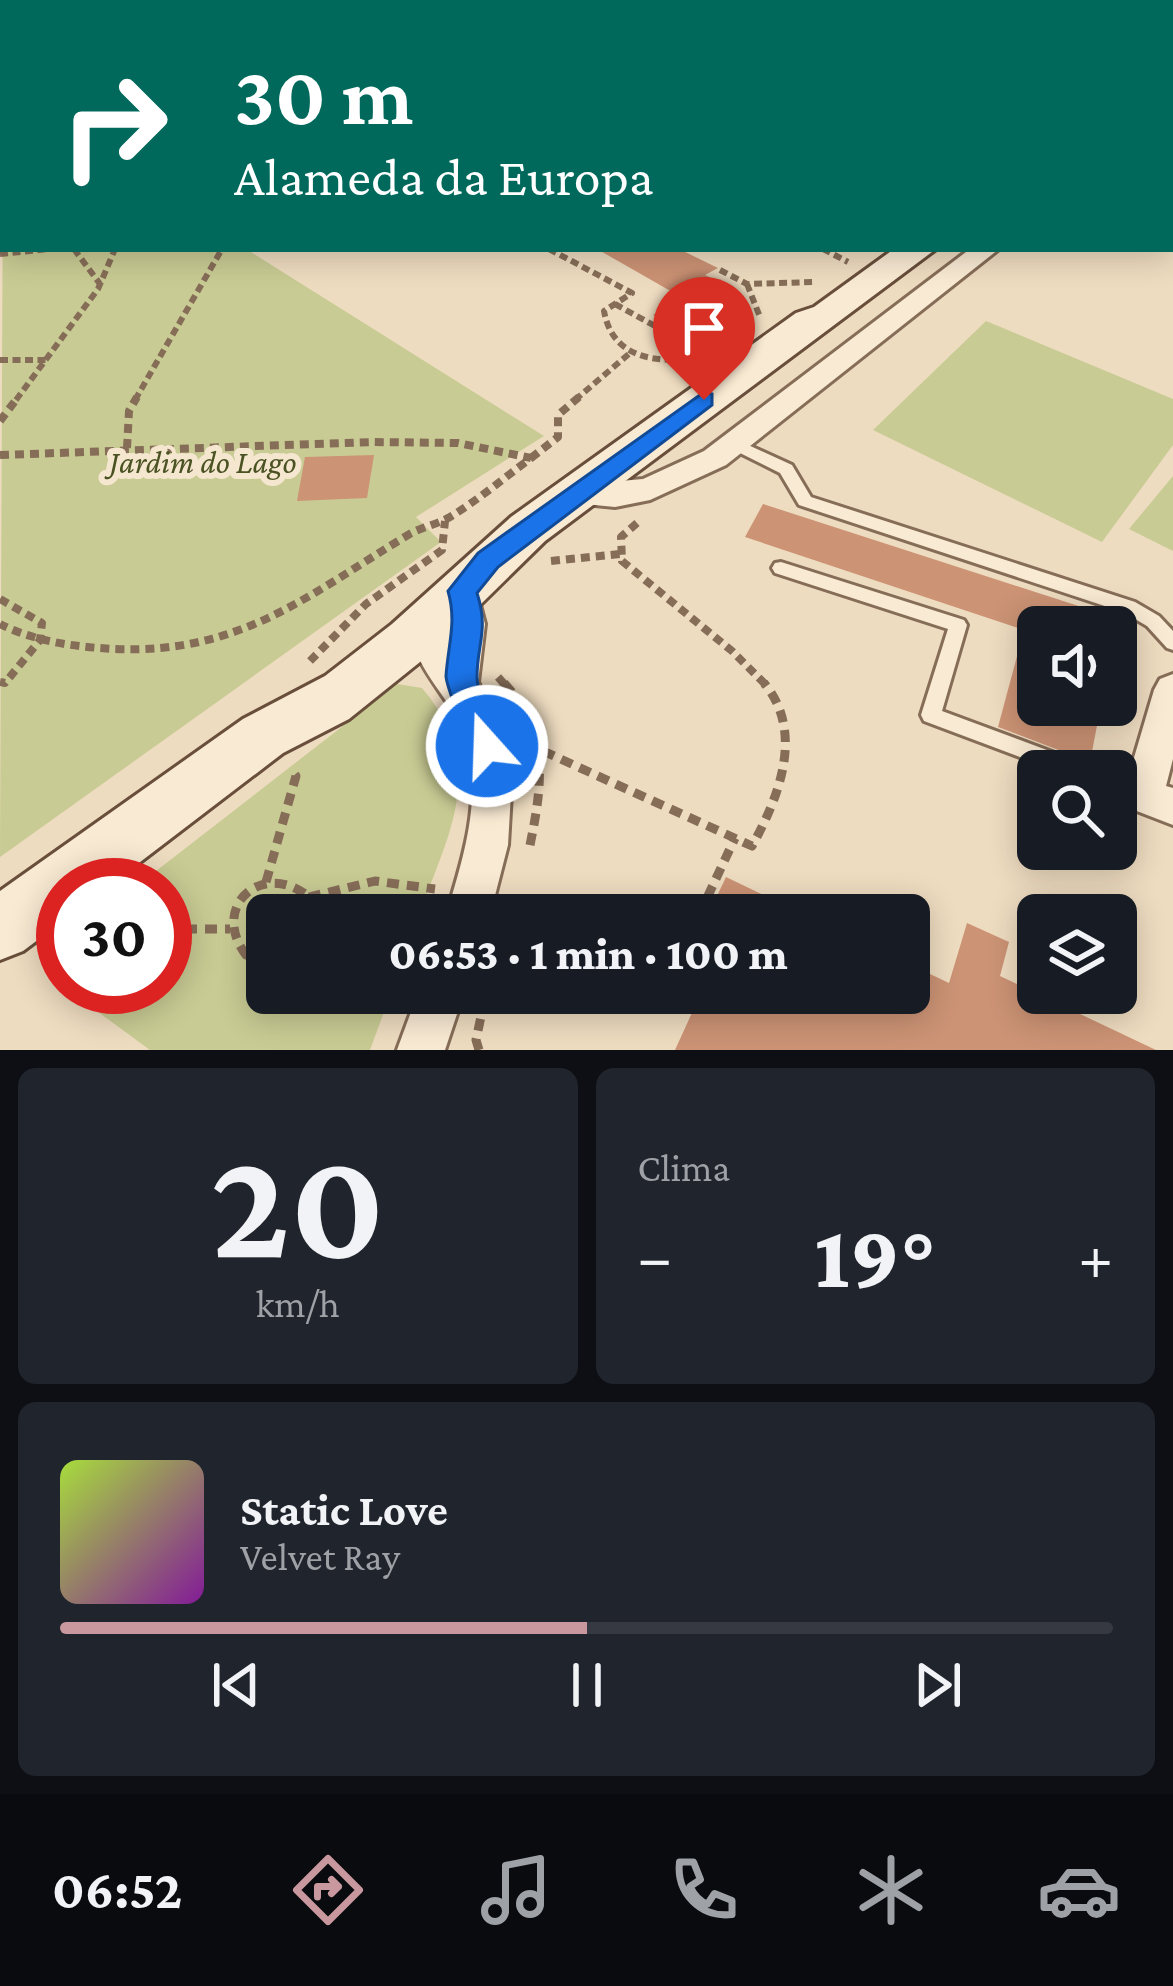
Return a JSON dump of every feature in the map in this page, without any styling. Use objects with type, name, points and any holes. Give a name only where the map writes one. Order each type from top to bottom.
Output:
[{"type":"main road","points":[[0,929],[285,741],[305,717],[479,585],[575,494],[810,321],[828,315],[914,252]]},
{"type":"main road","points":[[285,741],[292,706],[422,590],[458,564],[479,585]]},
{"type":"street","points":[[575,494],[615,496],[681,477],[735,444],[982,252]]},
{"type":"street","points":[[479,585],[432,653],[487,674]]},
{"type":"street","points":[[388,657],[487,674]]},
{"type":"street","points":[[456,894],[490,849],[496,789],[483,726],[487,674]]},
{"type":"street","points":[[1144,795],[1173,688]]},
{"type":"street","points":[[421,1050],[434,1014]]},
{"type":"lane","points":[[735,444],[786,469],[805,501],[1129,608],[1153,621],[1173,643]]},
{"type":"lane","points":[[781,568],[958,626],[931,715],[1024,750]]},
{"type":"path","points":[[76,252],[100,284]]},
{"type":"path","points":[[0,421],[100,284],[114,252]]},
{"type":"path","points":[[127,448],[129,411],[220,252]]},
{"type":"path","points":[[555,252],[632,292],[604,310],[608,334],[630,353],[658,361],[721,353]]},
{"type":"path","points":[[720,269],[747,284],[803,281],[827,287]]},
{"type":"path","points":[[747,284],[762,324]]},
{"type":"path","points":[[615,304],[710,356]]},
{"type":"path","points":[[0,624],[40,640],[122,650],[192,648],[251,632],[314,598],[420,527],[445,521],[531,458],[558,437],[558,415],[630,353]]},
{"type":"path","points":[[0,360],[46,360]]},
{"type":"path","points":[[0,455],[458,442],[531,458]]},
{"type":"path","points":[[487,674],[535,719],[543,751],[752,846],[779,792],[784,761],[780,706],[738,659],[622,561],[621,537],[652,514]]},
{"type":"path","points":[[479,585],[570,558],[620,554]]},
{"type":"path","points":[[0,599],[42,623],[40,640],[5,683],[0,682]]},
{"type":"path","points":[[266,882],[296,776],[285,741]]},
{"type":"path","points":[[709,894],[735,838]]},
{"type":"path","points":[[449,871],[449,894]]},
{"type":"path","points":[[321,894],[375,881],[419,894]]},
{"type":"path","points":[[246,955],[236,946],[230,929],[241,898],[266,882],[292,883],[305,894]]},
{"type":"path","points":[[192,929],[230,929]]},
{"type":"path","points":[[479,1050],[476,1040],[482,1014]]},
{"type":"green space","name":"Jardim do Lago","points":[[3,252],[251,252],[544,436],[416,517],[441,542],[0,857]]},
{"type":"green space","points":[[986,321],[1173,399],[1173,445],[1102,542],[873,430]]},
{"type":"green space","points":[[1173,476],[1173,551],[1129,529]]},
{"type":"green space","points":[[397,684],[422,688],[442,717],[454,745],[457,800],[427,894],[246,894],[246,1014],[383,1014],[370,1050],[150,1050],[101,1014],[192,1014],[192,858],[173,858]]},
{"type":"building","points":[[602,252],[685,252],[718,268],[705,275],[737,290],[711,307],[724,314],[693,336],[653,315],[681,297]]},
{"type":"building","points":[[374,455],[367,498],[297,501],[305,457]]},
{"type":"building","points":[[763,504],[1079,606],[1017,606],[1017,628],[745,537]]},
{"type":"building","points":[[1017,656],[1017,726],[1097,726],[1092,750],[1058,750],[998,727]]},
{"type":"building","points":[[726,877],[761,894],[718,894]]},
{"type":"building","points":[[967,923],[1009,942],[1000,976],[1017,984],[1017,1014],[1080,1014],[1156,1050],[675,1050],[691,1014],[930,1014],[930,974],[949,983]]},
{"type":"route","points":[[487,746],[483,726],[461,680],[468,650],[462,591],[488,560],[704,400]]}]
